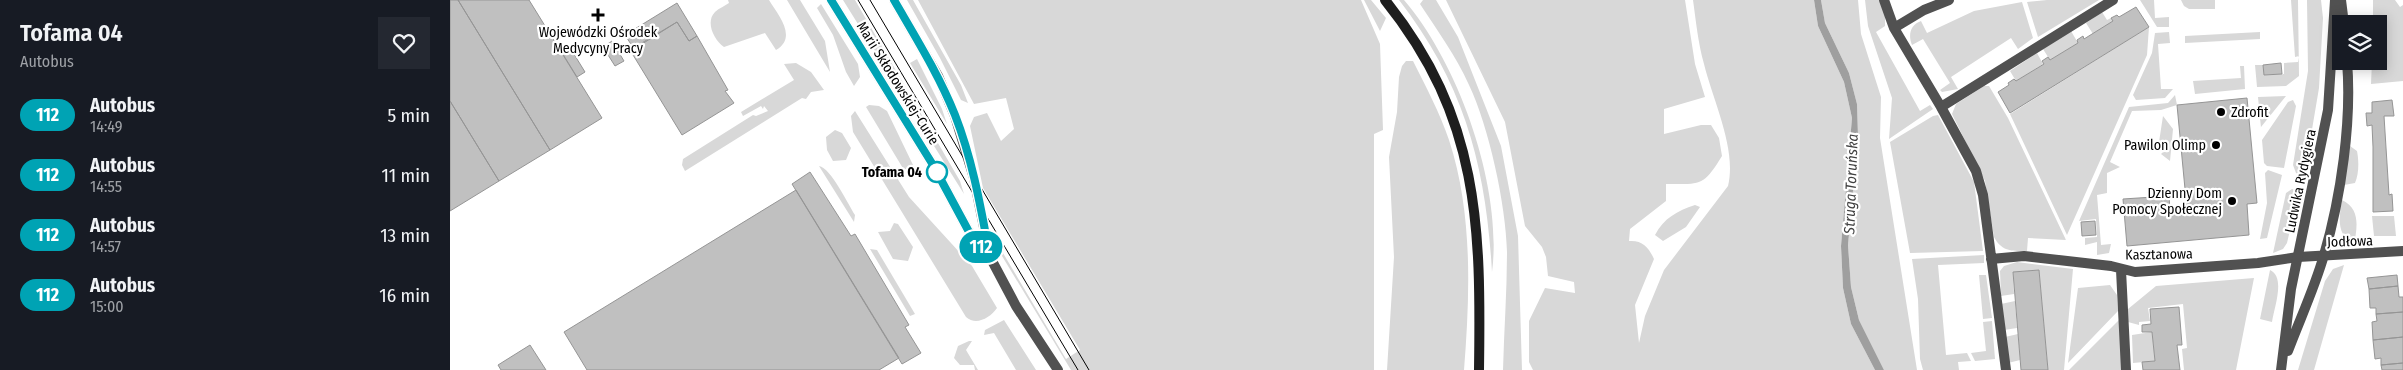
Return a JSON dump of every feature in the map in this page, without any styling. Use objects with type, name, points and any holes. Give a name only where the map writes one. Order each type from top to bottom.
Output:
[{"type":"main road","points":[[1385,0],[1416,42],[1430,68],[1445,97],[1464,152],[1475,204],[1478,243],[1479,370]]},
{"type":"street","name":"Marii Skłodowskiej-Curie","points":[[831,0],[933,165],[968,230],[990,257],[1016,306],[1058,370]]},
{"type":"street","name":"Marii Skłodowskiej-Curie","points":[[894,0],[938,76],[955,116],[974,178],[990,257]]},
{"type":"street","points":[[1884,0],[1894,28],[1941,107],[1976,172],[1983,195],[2006,370]]},
{"type":"street","points":[[1894,28],[1924,10],[1949,0]]},
{"type":"street","points":[[1941,107],[2113,0]]},
{"type":"street","name":"Ludwika Rydygiera","points":[[2282,368],[2291,289],[2328,110],[2335,0]]},
{"type":"street","points":[[2340,0],[2342,15]]},
{"type":"street","name":"Ludwika Rydygiera","points":[[2282,368],[2324,255],[2338,191],[2345,138],[2347,70]]},
{"type":"street","name":"Jodłowa","points":[[2298,256],[2403,252]]},
{"type":"street","name":"Kasztanowa","points":[[1991,259],[2024,256],[2111,266],[2135,272],[2266,262],[2298,256]]},
{"type":"street","points":[[2121,270],[2126,370]]},
{"type":"shaded area","points":[[728,0],[769,0],[781,19],[786,32],[782,45],[776,50],[765,33],[724,47],[720,44],[712,31],[711,21],[712,16],[718,9],[729,3]]},
{"type":"shaded area","points":[[787,0],[800,0],[825,41],[830,72]]},
{"type":"shaded area","points":[[843,0],[855,0],[960,181],[964,194]]},
{"type":"shaded area","points":[[907,0],[913,0],[961,85],[968,103],[961,100]]},
{"type":"shaded area","points":[[918,0],[1361,0],[1380,44],[1383,130],[1374,134],[1374,370],[1071,370],[999,251],[997,243],[1066,359],[1080,350],[983,188],[970,126],[974,117],[987,113],[1001,141],[1014,129],[1006,98],[974,104]]},
{"type":"shaded area","points":[[1364,0],[1371,0],[1386,18],[1380,31]]},
{"type":"shaded area","points":[[1399,0],[1404,0],[1424,27],[1442,58],[1459,92],[1473,128],[1491,203],[1494,239],[1492,272],[1484,197],[1468,128],[1441,64],[1422,32]]},
{"type":"shaded area","points":[[1423,0],[1436,0],[1458,37],[1501,146],[1518,236],[1522,370],[1503,370],[1507,267],[1506,233],[1500,190],[1490,144],[1464,74],[1420,4]]},
{"type":"shaded area","points":[[1446,0],[1685,0],[1695,64],[1705,97],[1664,109],[1664,134],[1701,125],[1711,125],[1719,138],[1722,156],[1710,173],[1700,182],[1666,184],[1666,201],[1630,229],[1629,241],[1642,243],[1650,251],[1654,259],[1635,305],[1639,343],[1645,316],[1664,270],[1728,186],[1730,172],[1727,141],[1702,56],[1693,0],[1814,0],[1818,26],[1844,82],[1852,118],[1841,246],[1843,288],[1851,324],[1875,370],[1533,370],[1529,362],[1529,321],[1545,288],[1575,293],[1574,282],[1548,276],[1546,257],[1542,247],[1525,226],[1505,122]]},
{"type":"shaded area","points":[[1821,0],[1858,0],[1861,34],[1881,97],[1880,138],[1917,370],[1884,370],[1859,320],[1851,287],[1848,245],[1858,136],[1857,104],[1849,73],[1825,23]]},
{"type":"shaded area","points":[[1865,0],[1881,0],[1885,8],[1885,26],[1876,32],[1920,111],[1930,105],[1933,109],[1889,139],[1892,98],[1868,26]]},
{"type":"shaded area","points":[[2099,0],[2038,37],[2027,2]]},
{"type":"shaded area","points":[[2140,0],[2154,0],[2155,18],[2169,17],[2169,27],[2157,27]]},
{"type":"shaded area","points":[[2181,0],[2215,0],[2215,9],[2189,9],[2184,6]]},
{"type":"shaded area","points":[[2291,0],[2298,0],[2299,56],[2295,57]]},
{"type":"shaded area","points":[[2307,0],[2321,0],[2323,18],[2319,88],[2304,177],[2296,173],[2293,165],[2308,71]]},
{"type":"shaded area","points":[[2373,0],[2395,0],[2400,7],[2403,5],[2403,81],[2371,84],[2372,70],[2387,70],[2387,15],[2373,15]]},
{"type":"shaded area","points":[[2022,2],[2033,38],[2018,49],[2011,38],[1951,77],[1958,89],[1942,92],[1940,90],[1950,83],[1923,39],[1912,45],[1910,34],[1914,25],[1921,21],[1927,33],[1974,11]]},
{"type":"shaded area","points":[[821,4],[858,64],[860,77],[854,86],[846,72],[833,35],[817,8]]},
{"type":"shaded area","points":[[2102,12],[2107,20],[2111,18],[2113,21],[2093,34],[2086,23]]},
{"type":"shaded area","points":[[2149,27],[2147,55],[2067,235],[2010,114]]},
{"type":"shaded area","points":[[2071,31],[2078,43],[2050,60],[2043,49]]},
{"type":"shaded area","points":[[2169,32],[2170,43],[2158,44],[2161,89],[2173,89],[2165,98],[2136,100],[2133,95],[2152,53],[2155,33]]},
{"type":"shaded area","points":[[2260,32],[2260,39],[2185,43],[2185,36]]},
{"type":"shaded area","points":[[2037,53],[2043,64],[2016,81],[2010,71]]},
{"type":"shaded area","points":[[2299,57],[2299,76],[2286,86],[2257,87],[2255,65],[2263,65],[2265,75],[2284,74],[2284,63],[2298,62]]},
{"type":"shaded area","points":[[917,59],[942,109],[947,124],[910,63]]},
{"type":"shaded area","points":[[1406,61],[1413,61],[1432,100],[1449,140],[1457,168],[1466,225],[1468,254],[1468,312],[1464,370],[1387,370],[1394,257],[1389,157],[1397,112],[1399,77],[1402,66]]},
{"type":"shaded area","points":[[796,63],[811,72],[824,90],[811,92],[806,99],[802,98],[685,171],[682,165],[683,159],[753,115],[756,116],[768,111],[764,106],[763,109],[761,106],[743,116],[741,112],[794,80],[784,64]]},
{"type":"shaded area","points":[[2240,66],[2244,66],[2245,89],[2195,94],[2193,81],[2241,78]]},
{"type":"shaded area","points":[[1984,86],[1989,86],[2008,118],[2066,240],[2028,238],[2027,251],[2017,251],[2008,250],[2000,246],[1994,237],[1985,181],[1952,114],[1956,104]]},
{"type":"shaded area","points":[[2175,95],[2177,105],[2161,110],[2132,111],[2110,162],[2120,167],[2107,173],[2107,193],[2097,195],[2101,245],[2111,244],[2109,253],[2097,255],[2097,242],[2085,245],[2085,238],[2097,237],[2096,219],[2079,221],[2129,107],[2168,103]]},
{"type":"shaded area","points":[[2286,96],[2261,127],[2261,128],[2258,97]]},
{"type":"shaded area","points":[[2293,100],[2296,106],[2284,168],[2267,166],[2264,163],[2262,140],[2288,102]]},
{"type":"shaded area","points":[[869,105],[879,106],[887,111],[913,165],[904,170],[866,107]]},
{"type":"shaded area","points":[[855,111],[909,197],[972,266],[997,308],[987,318],[974,321],[966,317],[853,132],[851,116]]},
{"type":"shaded area","points":[[1938,115],[1974,182],[1983,251],[1910,253],[1890,142],[1933,116]]},
{"type":"shaded area","points":[[2163,116],[2173,129],[2170,161],[2161,154],[2164,151],[2164,147],[2159,142]]},
{"type":"shaded area","points":[[835,130],[842,133],[851,148],[846,160],[833,161],[827,150],[826,137]]},
{"type":"shaded area","points":[[2350,146],[2357,151],[2358,172],[2355,183],[2344,185]]},
{"type":"shaded area","points":[[819,166],[829,173],[839,187],[855,215],[854,222]]},
{"type":"shaded area","points":[[2268,170],[2282,175],[2267,238],[2260,239],[2267,203],[2265,173]]},
{"type":"shaded area","points":[[2292,189],[2299,191],[2287,243],[2283,249],[2273,253],[2286,193]]},
{"type":"shaded area","points":[[2342,200],[2352,208],[2355,214],[2357,226],[2354,245],[2344,236],[2340,225]]},
{"type":"shaded area","points":[[1695,205],[1700,207],[1686,227],[1663,241],[1655,235],[1672,216]]},
{"type":"shaded area","points":[[2372,216],[2394,216],[2396,236],[2374,236]]},
{"type":"shaded area","points":[[894,223],[898,224],[913,247],[908,261],[893,259],[878,232],[890,231]]},
{"type":"shaded area","points":[[870,249],[877,250],[915,314],[910,316]]},
{"type":"shaded area","points":[[1984,255],[1984,263],[1938,265],[1946,355],[1967,353],[1971,361],[1958,362],[1959,370],[1923,370],[1920,359],[1918,299],[1912,259]]},
{"type":"shaded area","points":[[2017,262],[2073,269],[2064,370],[2048,370],[2039,270],[2013,272],[2014,294],[2001,296],[2000,271],[2004,266]]},
{"type":"shaded area","points":[[2344,265],[2314,370],[2298,370],[2325,281],[2333,269]]},
{"type":"shaded area","points":[[2270,270],[2275,274],[2278,286],[2272,322],[2260,319]]},
{"type":"shaded area","points":[[1979,275],[1986,275],[1992,318],[1983,319]]},
{"type":"shaded area","points":[[2254,278],[2236,370],[2184,370],[2182,349],[2187,348],[2183,304],[2148,308],[2150,321],[2139,322],[2139,325],[2128,322],[2128,309],[2156,286]]},
{"type":"shaded area","points":[[2110,285],[2117,295],[2118,311],[2068,363],[2078,288]]},
{"type":"shaded area","points":[[2015,301],[2017,328],[2004,330],[2001,304]]},
{"type":"shaded area","points":[[2120,319],[2123,370],[2069,370]]},
{"type":"shaded area","points":[[1004,320],[1036,370],[1016,370],[994,333],[984,335],[985,330]]},
{"type":"shaded area","points":[[1992,321],[1995,359],[1975,361],[1971,353],[1986,351],[1983,322]]},
{"type":"shaded area","points":[[2152,332],[2155,361],[2133,363],[2132,335]]},
{"type":"shaded area","points":[[2018,334],[2020,360],[2008,363],[2005,337]]},
{"type":"shaded area","points":[[972,341],[966,350],[978,370],[975,370],[974,365],[960,365],[954,358],[958,346]]},
{"type":"water","name":"Struga Toruńska","points":[[1814,0],[1821,0],[1825,23],[1849,73],[1857,104],[1858,136],[1848,245],[1851,287],[1859,320],[1884,370],[1875,370],[1851,324],[1843,288],[1841,246],[1852,118],[1844,82],[1818,26]]},
{"type":"building","points":[[450,0],[458,0],[550,150],[499,181],[450,101]]},
{"type":"building","points":[[458,0],[529,0],[602,118],[550,150]]},
{"type":"building","points":[[677,3],[697,36],[689,41],[677,22],[634,49],[625,35]]},
{"type":"building","points":[[2136,7],[2149,27],[2010,113],[1998,92],[2009,85],[2008,83],[2014,79],[2016,81],[2044,64],[2042,61],[2048,57],[2050,60],[2078,43],[2077,40],[2083,36],[2084,39],[2113,21],[2111,18],[2117,15],[2119,17]]},
{"type":"building","points":[[677,22],[689,41],[697,36],[728,90],[725,91],[734,103],[682,135],[630,50]]},
{"type":"building","points":[[612,41],[624,61],[615,66],[603,47]]},
{"type":"building","points":[[569,46],[585,72],[577,77],[561,51]]},
{"type":"building","points":[[2281,63],[2282,74],[2264,75],[2263,65]]},
{"type":"building","name":"Pawilon Olimp","points":[[2247,98],[2257,203],[2247,204],[2249,235],[2127,246],[2123,199],[2169,196],[2170,211],[2187,210],[2177,105]]},
{"type":"building","points":[[2392,100],[2394,116],[2384,116],[2389,195],[2392,194],[2393,211],[2373,212],[2372,125],[2367,126],[2366,113],[2372,113],[2372,102]]},
{"type":"building","points":[[450,101],[499,181],[450,211]]},
{"type":"building","points":[[810,172],[851,236],[855,234],[909,325],[905,327],[921,353],[902,364],[792,184]]},
{"type":"building","points":[[796,190],[899,358],[879,370],[587,370],[564,332]]},
{"type":"building","points":[[2095,221],[2096,235],[2082,236],[2081,222]]},
{"type":"building","points":[[2039,270],[2048,370],[2021,370],[2013,272]]},
{"type":"building","points":[[2397,275],[2398,286],[2369,289],[2367,278]]},
{"type":"building","points":[[2398,286],[2399,297],[2403,297],[2403,312],[2376,314],[2376,308],[2370,308],[2369,289]]},
{"type":"building","points":[[2179,307],[2182,345],[2177,345],[2180,370],[2143,370],[2142,362],[2155,361],[2152,332],[2142,332],[2142,325],[2151,324],[2150,309]]},
{"type":"building","points":[[2403,312],[2403,337],[2373,340],[2372,322],[2377,321],[2376,314]]},
{"type":"building","points":[[2403,337],[2403,363],[2381,365],[2381,358],[2375,359],[2373,340]]},
{"type":"building","points":[[530,345],[546,370],[501,370],[498,365]]},
{"type":"building","points":[[2403,363],[2403,370],[2382,370],[2381,365]]},
{"type":"tram line","points":[[858,0],[1078,370]]},
{"type":"tram line","points":[[870,0],[1089,370]]},
{"type":"bus line","name":"112","points":[[831,0],[933,165],[968,230],[990,257],[974,178],[955,116],[938,76],[894,0]]},
{"type":"place","name":"Wojewódzki Ośrodek Medycyny Pracy","points":[[598,15]]},
{"type":"place","name":"Zdrofit","points":[[2221,112]]},
{"type":"place","name":"Pawilon Olimp","points":[[2216,145]]},
{"type":"place","name":"Tofama 04","points":[[937,172]]},
{"type":"place","name":"Dzienny Dom Pomocy Społecznej","points":[[2232,201]]}]
